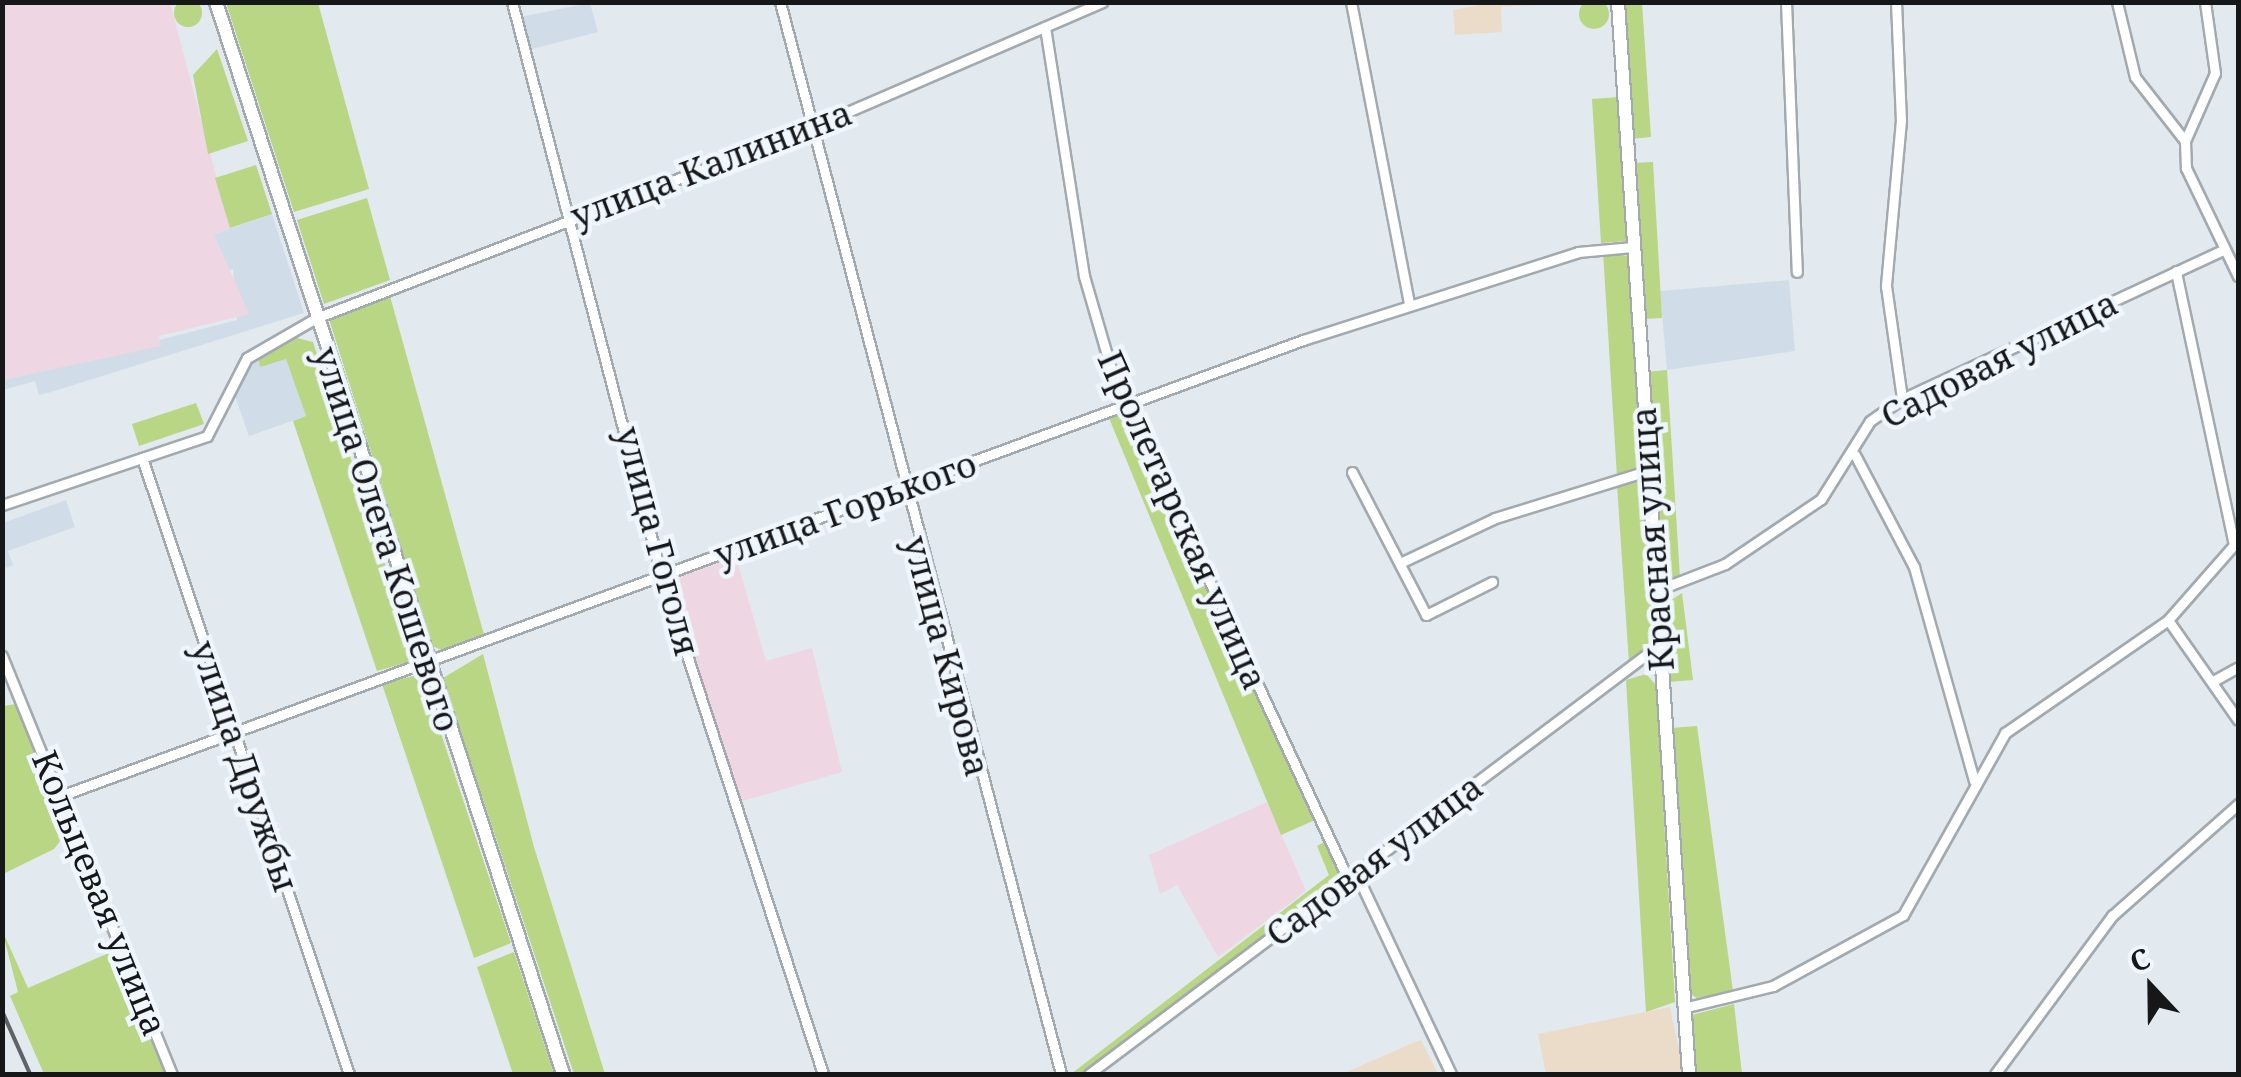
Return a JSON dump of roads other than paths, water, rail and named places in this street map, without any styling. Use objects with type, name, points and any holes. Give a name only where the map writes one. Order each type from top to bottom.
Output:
[{"type":"street","name":"улица Олега Кошевого","points":[[216,2],[426,664],[563,1074]]},
{"type":"street","name":"улица Гоголя","points":[[512,2],[662,578],[823,1074]]},
{"type":"street","name":"улица Кирова","points":[[780,2],[902,487],[1060,1074]]},
{"type":"street","points":[[1066,2],[1068,17]]},
{"type":"street","name":"улица Калинина","points":[[142,458],[212,432],[225,386],[247,358],[316,318],[810,128],[1102,2]]},
{"type":"street","points":[[1351,2],[1409,304]]},
{"type":"street","name":"Красная улица","points":[[1618,2],[1681,1008],[1689,1074]]},
{"type":"street","points":[[1786,2],[1797,272]]},
{"type":"street","points":[[1896,2],[1901,120],[1886,286],[1902,399]]},
{"type":"street","points":[[2117,2],[2134,77],[2186,140]]},
{"type":"street","points":[[2205,2],[2215,73],[2186,140],[2190,180],[2221,251],[2238,276]]},
{"type":"street","name":"Пролетарская улица","points":[[1045,27],[1088,293],[1125,406],[1451,1074]]},
{"type":"street","name":"улица Горького","points":[[63,795],[1409,304],[1594,248],[1633,247]]},
{"type":"street","name":"Садовая улица","points":[[1655,590],[1709,572],[1829,491],[1855,455],[1870,421],[1902,399],[2221,251]]},
{"type":"street","points":[[1681,1008],[1773,986],[1894,923],[1918,898],[1974,781],[2015,724],[2168,620],[2236,534],[2176,271]]},
{"type":"street","points":[[1855,455],[1914,567],[1974,781]]},
{"type":"street","points":[[2,505],[142,458]]},
{"type":"street","name":"улица Дружбы","points":[[142,458],[349,1074]]},
{"type":"street","points":[[1400,563],[1496,518],[1647,470]]},
{"type":"street","points":[[1352,472],[1430,616],[1492,582]]},
{"type":"street","points":[[2168,620],[2216,680],[2238,720]]},
{"type":"street","name":"Садовая улица","points":[[1090,1074],[1658,645]]},
{"type":"street","name":"Кольцевая улица","points":[[2,656],[63,795],[172,1074]]},
{"type":"street","points":[[2216,680],[2238,667]]},
{"type":"street","points":[[1994,1074],[2112,916],[2238,804]]},
{"type":"railway","points":[[2,1011],[30,1074]]}]
